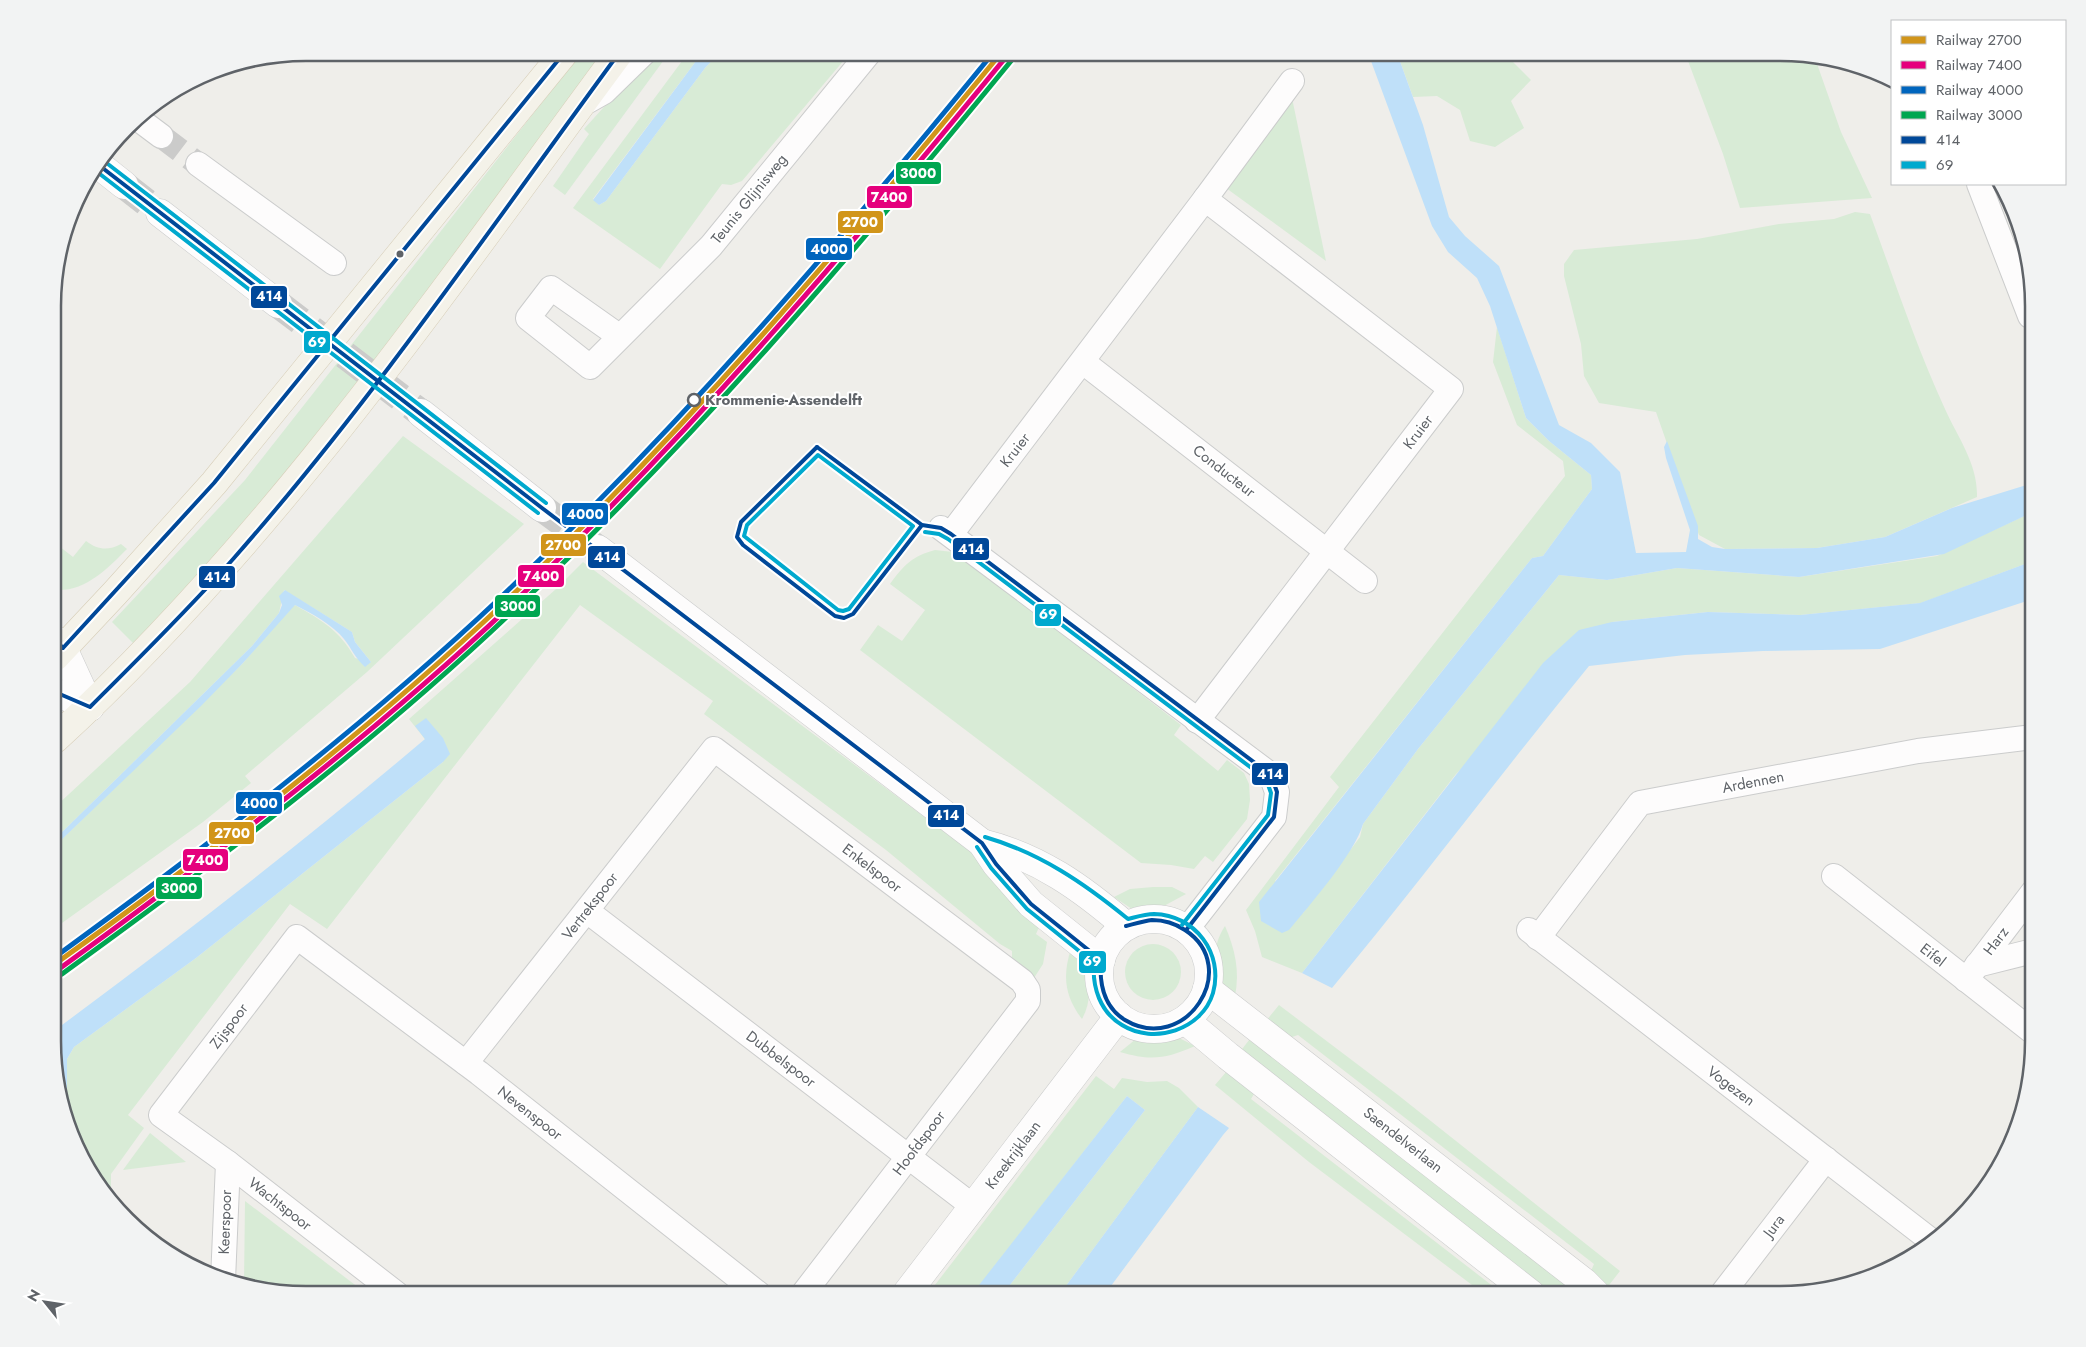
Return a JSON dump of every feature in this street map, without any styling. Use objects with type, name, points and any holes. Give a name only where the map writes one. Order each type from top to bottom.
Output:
[{"type":"main road","points":[[61,645],[214,483],[557,61]]},
{"type":"main road","points":[[61,734],[173,624],[300,477],[415,330],[612,61]]},
{"type":"street","points":[[580,106],[604,92],[635,61]]},
{"type":"street","name":"Teunis Glijnisweg","points":[[619,336],[710,246],[862,61]]},
{"type":"street","name":"Kruier","points":[[1205,199],[1451,389],[1197,721],[946,531],[1083,362],[1292,81]]},
{"type":"street","points":[[144,123],[161,136]]},
{"type":"street","points":[[198,164],[334,263]]},
{"type":"street","points":[[104,169],[124,185]]},
{"type":"street","points":[[1979,185],[2025,302]]},
{"type":"street","points":[[160,213],[278,304]]},
{"type":"street","name":"Conducteur","points":[[1083,362],[1364,581]]},
{"type":"street","points":[[421,413],[542,508]]},
{"type":"street","points":[[598,549],[982,842],[996,864],[1031,904],[1101,960]]},
{"type":"street","points":[[61,654],[90,707]]},
{"type":"street","points":[[61,695],[90,707]]},
{"type":"street","points":[[1187,929],[1268,827],[1277,806],[1278,792],[1270,775],[1197,721]]},
{"type":"street","name":"Ardennen","points":[[1533,934],[1640,804],[1918,750],[2025,738]]},
{"type":"street","name":"Vertrekspoor","points":[[466,1063],[714,749]]},
{"type":"street","name":"Enkelspoor","points":[[714,749],[1022,981],[1028,990]]},
{"type":"street","points":[[982,842],[1033,860],[1095,900],[1126,926]]},
{"type":"street","name":"Eifel","points":[[1834,876],[1971,973],[2025,1024]]},
{"type":"street","name":"Harz","points":[[1971,973],[2025,902]]},
{"type":"street","name":"Dubbelspoor","points":[[587,911],[974,1207]]},
{"type":"street","points":[[1157,919],[1173,922],[1187,929],[1199,941],[1206,956],[1209,972],[1207,989],[1199,1006],[1185,1020],[1169,1027],[1152,1029],[1134,1025],[1119,1016],[1109,1005],[1102,991],[1099,975],[1101,960],[1115,935],[1126,926],[1141,920],[1157,919]]},
{"type":"street","name":"Vogezen","points":[[1533,934],[1926,1237]]},
{"type":"street","name":"Nevenspoor","points":[[297,937],[466,1063],[749,1286]]},
{"type":"street","name":"Zijspoor","points":[[161,1115],[297,937]]},
{"type":"street","name":"Harz","points":[[1971,973],[2025,954]]},
{"type":"street","name":"Saendelverlaan","points":[[1207,989],[1588,1286]]},
{"type":"street","name":"Hoofdspoor","points":[[809,1286],[1028,1001],[1028,990]]},
{"type":"street","name":"Kreekrijklaan","points":[[912,1286],[1119,1016]]},
{"type":"street","points":[[1185,1020],[1228,1056],[1521,1286]]},
{"type":"street","name":"Wachtspoor","points":[[161,1115],[228,1163],[387,1286]]},
{"type":"street","name":"Jura","points":[[1728,1286],[1826,1159]]},
{"type":"street","name":"Keerspoor","points":[[223,1272],[228,1163]]},
{"type":"green space","points":[[575,61],[597,61],[430,288],[245,526],[135,645],[112,622],[245,480]]},
{"type":"green space","points":[[646,61],[663,61],[565,195],[553,186],[589,134],[584,129]]},
{"type":"green space","points":[[682,61],[696,61],[593,199],[599,205],[606,201],[712,61],[843,61],[742,181],[731,185],[722,184],[660,269],[573,208]]},
{"type":"green space","points":[[1400,61],[1512,61],[1531,80],[1511,101],[1524,128],[1495,147],[1470,141],[1460,110],[1437,96],[1413,97]]},
{"type":"green space","points":[[1688,61],[1780,61],[1817,64],[1841,132],[1872,198],[1740,208],[1723,154]]},
{"type":"green space","points":[[1292,98],[1326,261],[1226,188]]},
{"type":"green space","points":[[1855,212],[1870,214],[1924,361],[1971,462],[1977,497],[1885,537],[1817,548],[1725,549],[1699,535],[1656,412],[1599,403],[1584,376],[1581,344],[1564,276],[1564,264],[1574,250],[1697,239],[1779,224],[1834,219]]},
{"type":"green space","points":[[1497,327],[1526,418],[1549,441],[1591,475],[1592,489],[1543,556],[1532,558],[1275,881],[1303,913],[1360,837],[1363,824],[1418,749],[1559,575],[1607,580],[1677,568],[1799,577],[1937,556],[2025,516],[2025,564],[1921,603],[1800,615],[1708,612],[1612,622],[1456,774],[1302,973],[1262,957],[1255,931],[1246,910],[1339,787],[1330,777],[1565,476],[1563,461],[1517,425],[1493,362]]},
{"type":"green space","points":[[403,436],[524,524],[367,672],[245,776],[251,783],[203,822],[61,924],[61,840],[243,663],[290,608],[295,605],[322,621],[343,640],[355,658],[371,662],[355,642],[352,632],[284,590],[279,613],[252,646],[61,833],[61,801],[190,682]]},
{"type":"green space","points":[[86,541],[99,548],[112,548],[121,544],[127,549],[95,578],[76,587],[61,590],[61,548],[73,557]]},
{"type":"green space","points":[[935,550],[953,552],[970,563],[1181,725],[1174,735],[1218,771],[1227,760],[1244,773],[1249,784],[1250,800],[1247,819],[1213,862],[1205,856],[1194,869],[1141,863],[860,650],[878,625],[902,641],[925,610],[890,584],[914,558]]},
{"type":"green space","points":[[583,562],[982,860],[1040,925],[1036,934],[1047,942],[1043,964],[1034,978],[1012,962],[1012,951],[1000,944],[886,850],[704,714],[713,701],[580,605],[327,929],[290,904],[128,1115],[144,1128],[111,1174],[111,1189],[94,1163],[74,1120],[67,1093],[67,1059],[74,1047],[196,958],[443,762],[409,719],[556,589]]},
{"type":"green space","points":[[1172,887],[1186,894],[1162,907],[1132,909],[1114,897],[1130,889]]},
{"type":"green space","points":[[1225,926],[1236,960],[1235,996],[1221,982],[1215,964],[1217,944]]},
{"type":"green space","points":[[1148,944],[1158,944],[1173,952],[1179,961],[1181,972],[1179,983],[1173,992],[1158,1000],[1148,1000],[1137,995],[1130,988],[1125,977],[1125,967],[1130,956],[1137,949]]},
{"type":"green space","points":[[1071,949],[1082,964],[1088,982],[1088,1001],[1082,1019],[1072,1003],[1067,986],[1066,977]]},
{"type":"green space","points":[[1279,1005],[1398,1095],[1620,1271],[1608,1286],[1603,1286],[1590,1273],[1594,1264],[1298,1035],[1289,1038],[1266,1021]]},
{"type":"green space","points":[[1253,1035],[1573,1286],[1537,1286],[1290,1096],[1239,1053]]},
{"type":"green space","points":[[1167,1036],[1181,1039],[1195,1046],[1175,1054],[1158,1057],[1141,1057],[1120,1052],[1136,1039]]},
{"type":"green space","points":[[1227,1071],[1255,1092],[1251,1099],[1493,1286],[1473,1286],[1309,1162],[1215,1085]]},
{"type":"green space","points":[[1096,1076],[1114,1089],[1122,1078],[1147,1082],[1167,1081],[1179,1088],[1198,1107],[1066,1286],[1009,1286],[1145,1110],[1127,1096],[979,1286],[934,1286]]},
{"type":"green space","points":[[150,1133],[186,1162],[123,1170]]},
{"type":"green space","points":[[245,1201],[357,1286],[274,1284],[244,1277]]},
{"type":"water","points":[[696,61],[712,61],[606,201],[599,205],[593,200]]},
{"type":"water","points":[[1371,61],[1400,61],[1423,125],[1449,217],[1465,236],[1499,266],[1559,425],[1591,443],[1620,472],[1636,553],[1686,552],[1690,530],[1666,458],[1664,447],[1667,441],[1698,526],[1698,539],[1712,547],[1725,549],[1817,548],[1885,537],[1952,508],[2025,485],[2025,516],[1944,554],[1799,577],[1677,568],[1607,580],[1559,575],[1418,749],[1363,824],[1351,849],[1330,879],[1289,930],[1282,933],[1261,921],[1259,902],[1532,558],[1543,556],[1592,489],[1591,475],[1549,441],[1526,418],[1490,306],[1477,278],[1448,252],[1432,226]]},
{"type":"water","points":[[2025,564],[2025,602],[1880,649],[1763,651],[1685,655],[1589,666],[1332,988],[1302,973],[1543,663],[1579,630],[1612,622],[1708,612],[1800,615],[1920,603]]},
{"type":"water","points":[[285,590],[352,632],[355,642],[371,662],[365,667],[334,629],[295,605],[201,706],[61,840],[61,833],[252,646],[279,613],[282,605],[279,596]]},
{"type":"water","points":[[426,718],[443,738],[450,754],[443,762],[196,958],[74,1047],[67,1059],[67,1093],[63,1073],[61,1026],[244,886],[425,739],[415,726]]},
{"type":"water","points":[[1127,1096],[1145,1110],[1009,1286],[978,1286]]},
{"type":"water","points":[[1198,1107],[1229,1128],[1111,1286],[1066,1286]]},
{"type":"tunnel","points":[[161,136],[198,164]]},
{"type":"tunnel","points":[[124,185],[160,213]]},
{"type":"tunnel","points":[[278,304],[421,413]]},
{"type":"tunnel","points":[[542,508],[598,549]]},
{"type":"rail line","name":"4000","points":[[61,953],[227,829],[339,740],[500,598],[630,468],[755,333],[876,195],[986,61]]},
{"type":"rail line","name":"2700","points":[[61,960],[229,835],[342,746],[451,652],[504,603],[571,538],[699,405],[822,267],[994,61]]},
{"type":"rail line","name":"7400","points":[[61,968],[289,796],[401,704],[508,608],[640,477],[766,340],[827,271],[1003,61]]},
{"type":"rail line","name":"3000","points":[[62,974],[236,845],[349,755],[405,709],[512,612],[579,547],[708,414],[832,275],[1011,61]]},
{"type":"transit line","name":"414","points":[[61,646],[63,648],[214,483],[557,61]]},
{"type":"transit line","name":"414","points":[[61,695],[90,707],[181,615],[234,558],[336,436],[432,310],[613,61]]},
{"type":"transit line","name":"69","points":[[107,164],[546,503]]},
{"type":"transit line","name":"414","points":[[104,169],[542,508],[982,843],[996,864],[1031,904],[1101,960]]},
{"type":"transit line","name":"69","points":[[100,174],[538,513]]},
{"type":"transit line","name":"414","points":[[817,447],[922,525],[941,528],[951,534],[1271,775],[1277,792],[1274,817],[1187,929]]},
{"type":"transit line","name":"414","points":[[817,447],[741,522],[737,537],[743,545],[835,616],[844,618],[853,614],[922,525]]},
{"type":"transit line","name":"69","points":[[818,455],[913,526],[849,609],[843,611],[838,610],[744,536],[747,525],[818,455]]},
{"type":"transit line","name":"69","points":[[925,532],[939,534],[948,539],[1266,779],[1271,793],[1268,815],[1182,925]]},
{"type":"transit line","name":"69","points":[[977,847],[991,868],[1027,909],[1094,963],[1096,990],[1103,1006],[1114,1020],[1135,1031],[1148,1034],[1162,1033],[1188,1025],[1207,1006],[1213,993],[1214,964],[1210,951],[1194,929],[1182,921],[1169,916],[1151,914],[1128,919],[1095,893],[1061,870],[1043,860],[985,837]]},
{"type":"transit line","name":"414","points":[[1101,960],[1101,978],[1104,994],[1112,1009],[1125,1020],[1147,1028],[1168,1026],[1186,1017],[1199,1003],[1207,985],[1209,965],[1202,946],[1185,930],[1165,922],[1152,920],[1126,926]]},
{"type":"place","name":"Krommenie-Assendelft","points":[[694,400]]}]
